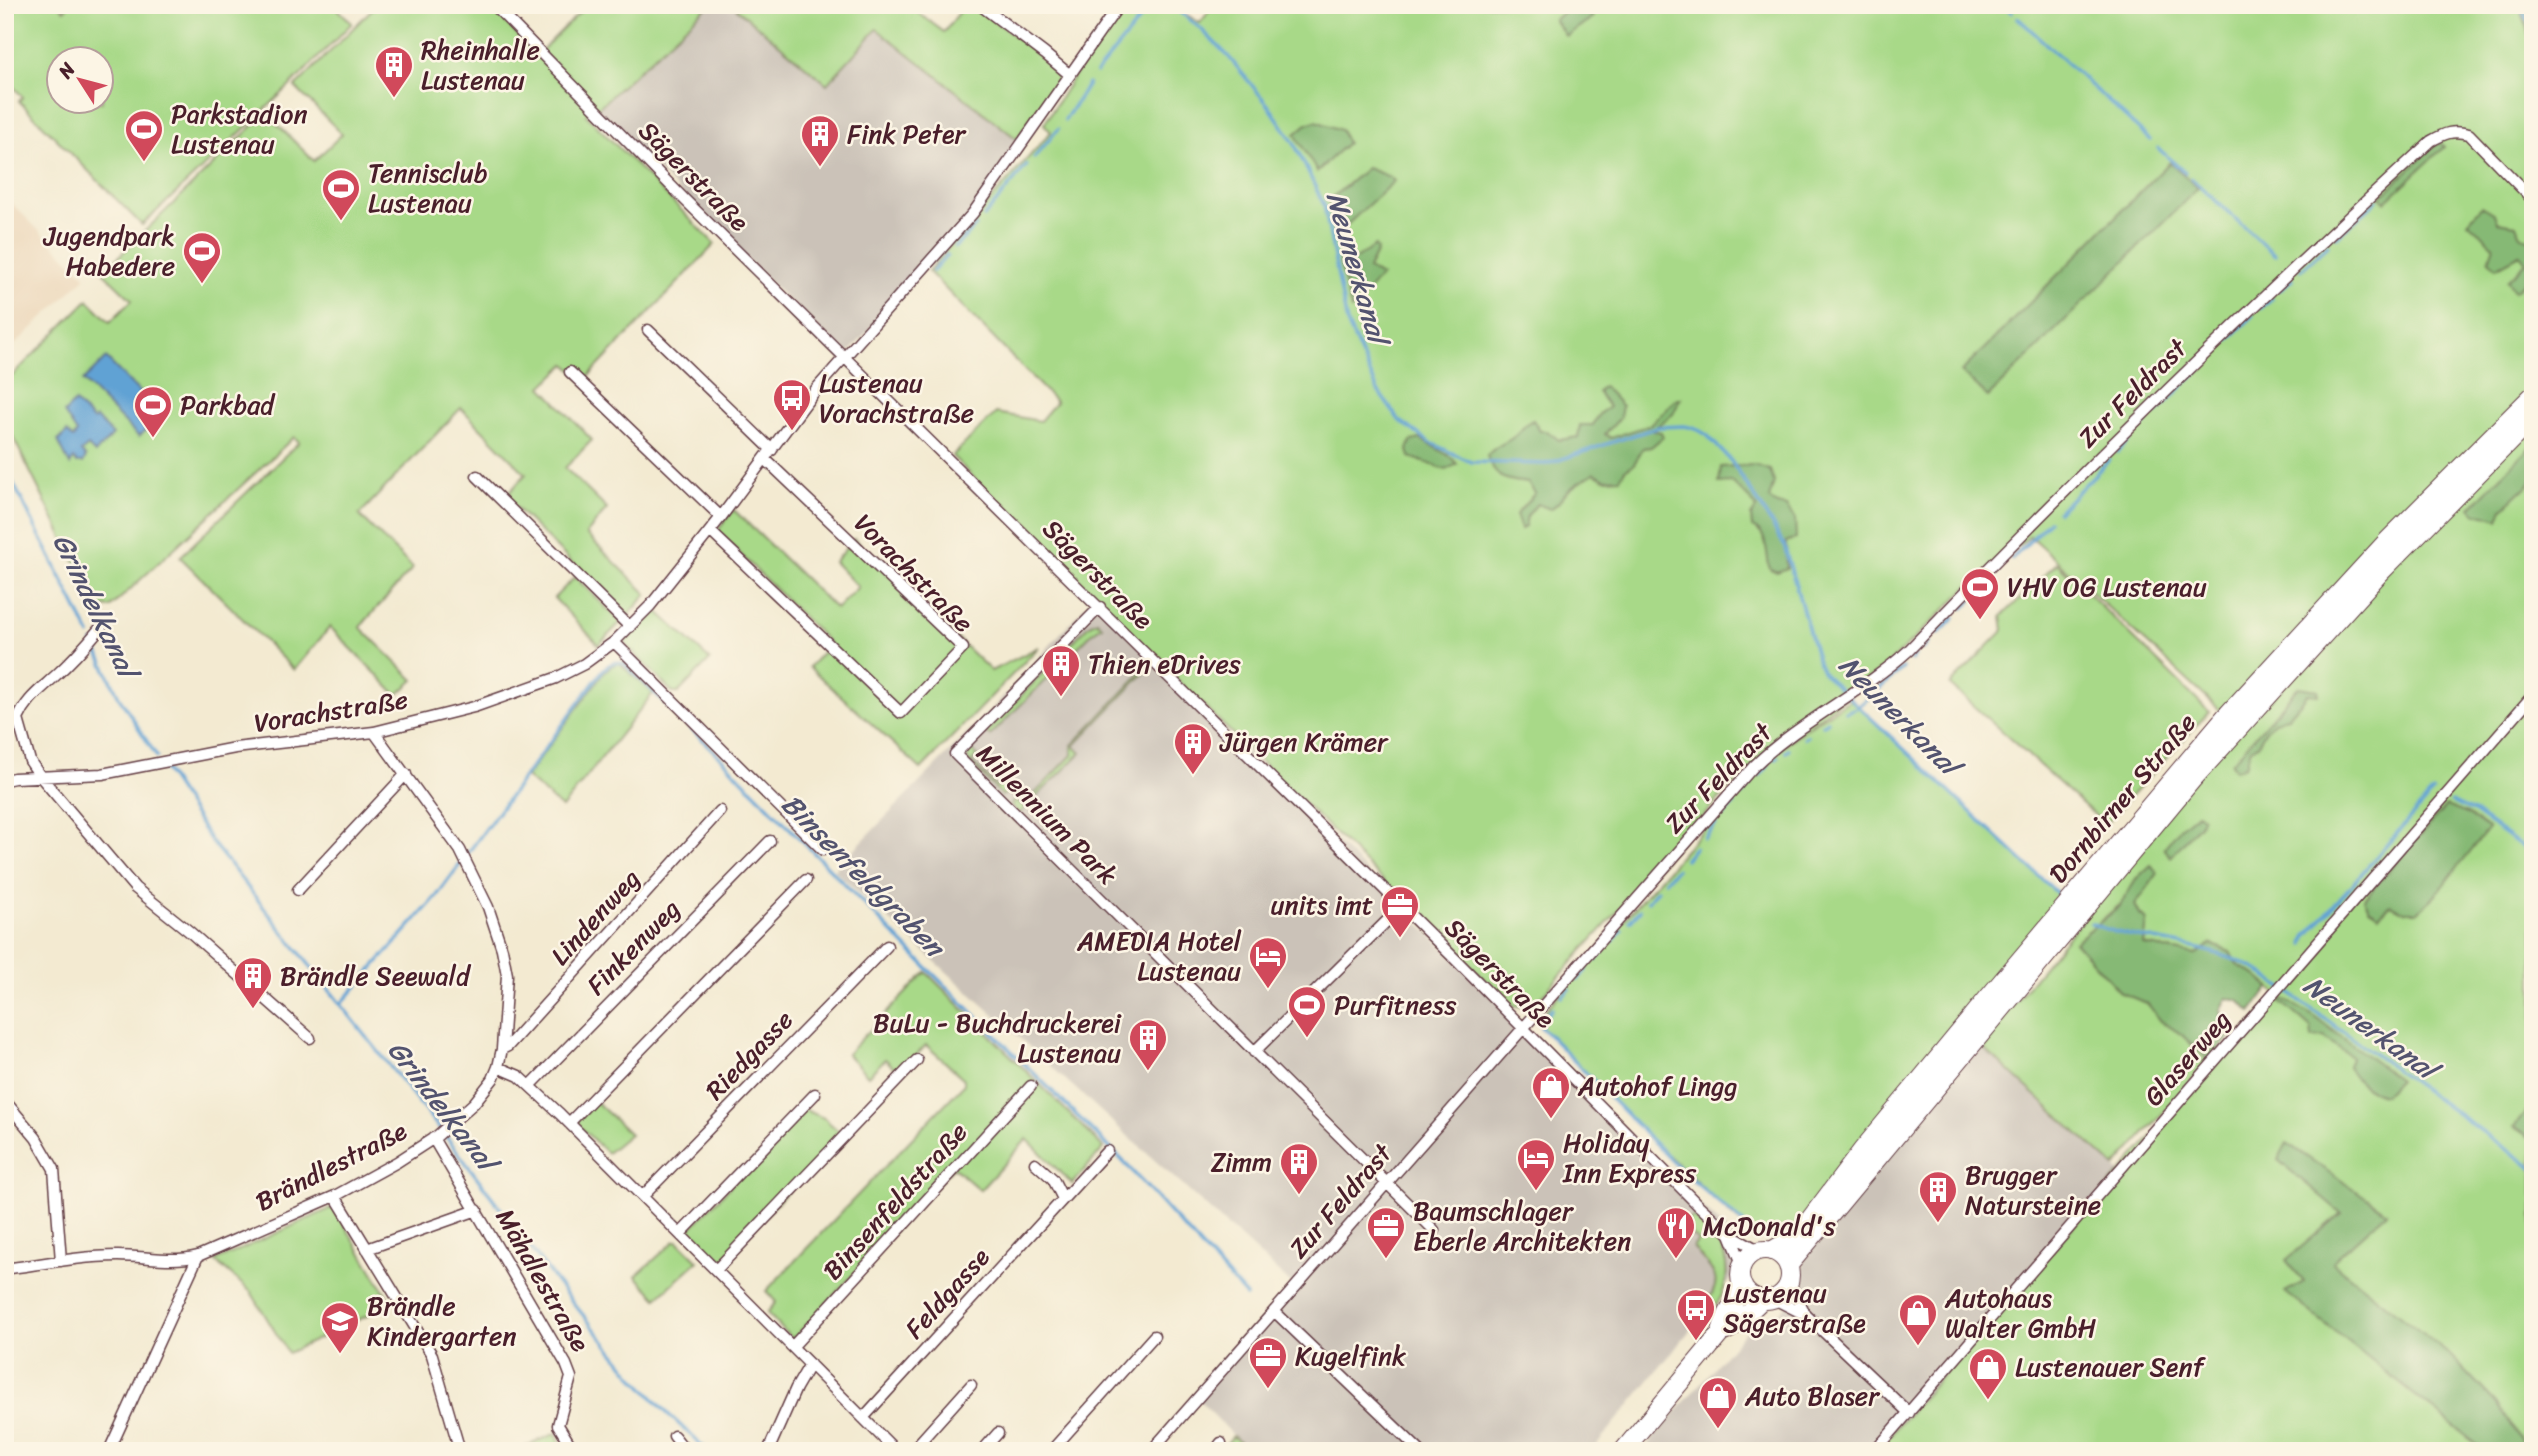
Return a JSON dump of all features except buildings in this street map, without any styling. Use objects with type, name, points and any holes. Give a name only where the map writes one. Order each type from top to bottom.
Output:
[{"type":"main road","name":"Dornbirner Straße","points":[[1742,1266],[1751,1255],[1790,1240],[1804,1227],[1857,1156],[1986,1000],[2225,718],[2387,541],[2533,395]]},
{"type":"main road","name":"Dornbirner Straße","points":[[1623,1451],[1721,1333],[1730,1329],[1747,1311],[1783,1292],[1789,1274],[2192,780],[2371,583],[2533,418]]},
{"type":"main road","points":[[1765,1251],[1784,1259],[1789,1274]]},
{"type":"main road","points":[[1742,1266],[1741,1279],[1747,1292],[1768,1299]]},
{"type":"main road","name":"Dornbirner Straße","points":[[1721,1333],[1722,1323],[1743,1286]]},
{"type":"street","name":"Sägerstraße","points":[[494,5],[684,199],[1100,607],[1730,1234],[1765,1251]]},
{"type":"street","points":[[980,5],[1070,75]]},
{"type":"street","name":"Vorachstraße","points":[[5,780],[102,774],[235,748],[374,732],[474,707],[555,678],[584,664],[614,642],[630,626],[721,517],[817,388],[973,213],[1119,5]]},
{"type":"street","name":"Zur Feldrast","points":[[1151,1451],[1754,766],[1779,743],[1853,693],[1908,651],[2188,369],[2294,266],[2431,141],[2446,132],[2469,134],[2533,200]]},
{"type":"street","name":"Vorachstraße","points":[[648,330],[963,649],[901,713],[710,531]]},
{"type":"street","points":[[570,372],[721,517]]},
{"type":"street","points":[[477,476],[630,626]]},
{"type":"street","name":"Millennium Park","points":[[1100,607],[955,754],[1434,1230]]},
{"type":"street","points":[[99,630],[54,677],[35,692],[18,719],[30,761],[135,888],[190,932],[310,1038]]},
{"type":"street","points":[[614,642],[823,850]]},
{"type":"street","name":"Glaserweg","points":[[1875,1451],[2533,695]]},
{"type":"street","name":"Brändlestraße","points":[[5,1269],[118,1256],[177,1260],[198,1256],[335,1196],[397,1162],[449,1126],[474,1103],[493,1079],[502,1049],[507,975],[502,949],[488,907],[460,850],[374,732]]},
{"type":"street","points":[[298,890],[406,774]]},
{"type":"street","name":"Lindenweg","points":[[502,1049],[509,1046],[543,1010],[720,811]]},
{"type":"street","name":"Finkenweg","points":[[530,1086],[769,841]]},
{"type":"street","points":[[569,1123],[806,880]]},
{"type":"street","points":[[1254,1052],[1401,907]]},
{"type":"street","name":"Riedgasse","points":[[643,1196],[887,946]]},
{"type":"street","points":[[717,1269],[917,1060]]},
{"type":"street","points":[[498,1067],[519,1076],[569,1123],[896,1451]]},
{"type":"street","name":"Binsenfeldstraße","points":[[793,1346],[1031,1086]]},
{"type":"street","points":[[681,1233],[815,1094]]},
{"type":"street","points":[[5,1101],[36,1139],[54,1169],[61,1261]]},
{"type":"street","name":"Mähdlestraße","points":[[435,1137],[566,1364],[571,1377],[558,1425],[574,1451]]},
{"type":"street","name":"Feldgasse","points":[[863,1418],[1107,1151]]},
{"type":"street","points":[[1035,1163],[1053,1179],[1063,1199]]},
{"type":"street","points":[[335,1196],[432,1355],[460,1451]]},
{"type":"street","name":"Mähdlestraße","points":[[367,1249],[477,1210]]},
{"type":"street","name":"Sägerstraße","points":[[1730,1234],[1742,1266]]},
{"type":"street","points":[[109,1451],[198,1256]]},
{"type":"street","points":[[1789,1274],[1806,1315]]},
{"type":"street","points":[[1768,1299],[1806,1315],[1909,1413]]},
{"type":"street","points":[[1274,1311],[1420,1451]]},
{"type":"street","points":[[1051,1451],[1154,1336]]},
{"type":"street","points":[[768,1451],[810,1364]]},
{"type":"street","points":[[912,1451],[971,1385]]},
{"type":"street","points":[[982,1451],[998,1433]]},
{"type":"street","points":[[674,1436],[686,1451]]},
{"type":"shaded area","points":[[709,5],[732,5],[826,84],[877,29],[1023,144],[973,213],[845,357],[597,109]]},
{"type":"shaded area","points":[[5,197],[86,277],[5,354]]},
{"type":"shaded area","points":[[1096,601],[1751,1255],[1592,1451],[1249,1451],[1197,1398],[1295,1287],[834,870],[1010,690],[1085,606]]},
{"type":"shaded area","points":[[1980,1045],[2121,1173],[2030,1451],[1642,1451],[1756,1319],[1779,1313],[1800,1292],[1799,1282],[1805,1254],[1831,1229]]},
{"type":"green space","name":"Parkstadion Lustenau","points":[[5,5],[59,5],[64,10],[69,5],[334,5],[352,23],[294,82],[142,225],[19,101],[23,97],[5,78]]},
{"type":"green space","points":[[376,5],[489,5],[537,55],[587,5],[709,5],[598,108],[586,115],[715,244],[584,381],[566,364],[542,387],[592,440],[565,468],[607,509],[586,534],[647,594],[627,617],[505,497],[526,474],[461,408],[359,515],[413,568],[360,627],[414,680],[397,695],[330,627],[294,670],[180,557],[299,442],[294,437],[110,608],[97,606],[5,421],[5,383],[88,300],[110,322],[132,300],[103,272],[266,113],[314,161],[342,134],[295,87]]},
{"type":"green space","points":[[732,5],[908,5],[944,32],[965,5],[972,5],[1034,52],[1054,72],[1058,80],[1017,139],[877,29],[827,84]]},
{"type":"green space","points":[[1123,5],[1171,5],[1200,23],[1214,5],[2533,5],[2533,1451],[1876,1451],[2277,994],[2256,975],[2237,965],[2230,952],[2211,944],[2195,955],[2144,945],[2147,920],[2140,915],[2135,905],[2158,873],[2075,942],[2121,993],[2147,1003],[2161,1021],[2181,1034],[2209,1061],[2115,1167],[1980,1045],[2084,917],[2233,722],[2030,536],[1970,585],[1890,662],[1727,790],[1531,1008],[1511,1005],[1096,601],[952,456],[996,413],[1040,421],[1056,402],[928,271],[1051,132],[1044,124]],"holes":[[[2201,822],[2171,856],[2164,848]]]},
{"type":"green space","points":[[1572,5],[1581,5],[1593,17],[1566,36],[1554,20]]},
{"type":"green space","points":[[2520,5],[2533,5],[2533,48],[2532,46]]},
{"type":"green space","points":[[1316,121],[1341,130],[1347,143],[1317,172],[1295,134],[1307,124]]},
{"type":"green space","points":[[2439,142],[2444,147],[2385,202],[2381,196]]},
{"type":"green space","points":[[2170,162],[2198,188],[1988,397],[1961,372]]},
{"type":"green space","points":[[1367,168],[1394,181],[1335,236],[1329,200]]},
{"type":"green space","points":[[2482,206],[2495,214],[2498,222],[2516,225],[2521,235],[2533,242],[2533,275],[2514,291],[2507,280],[2526,263],[2520,255],[2496,268],[2489,260],[2494,246],[2468,222]]},
{"type":"green space","points":[[1375,246],[1377,251],[1368,269],[1381,276],[1351,310],[1339,259],[1355,259]]},
{"type":"green space","points":[[1604,387],[1622,406],[1620,418],[1605,434],[1611,438],[1650,425],[1675,400],[1681,398],[1673,414],[1652,430],[1661,432],[1663,437],[1651,447],[1643,448],[1634,464],[1625,470],[1620,478],[1605,479],[1594,473],[1570,489],[1550,509],[1537,504],[1527,516],[1525,527],[1521,529],[1516,515],[1535,493],[1528,483],[1497,474],[1487,456],[1533,420],[1540,431],[1547,431],[1559,440],[1578,437],[1580,425],[1593,425],[1600,413],[1609,407],[1598,392]]},
{"type":"green space","points":[[1420,439],[1451,457],[1457,464],[1446,470],[1410,457],[1408,450],[1411,441]]},
{"type":"green space","points":[[2533,444],[2533,480],[2503,508],[2499,519],[2476,513],[2471,507]]},
{"type":"green space","points":[[1754,465],[1770,470],[1774,482],[1769,499],[1786,507],[1795,519],[1796,538],[1786,542],[1787,568],[1777,572],[1770,569],[1762,534],[1752,527],[1751,516],[1757,507],[1732,482],[1719,483],[1721,467]]},
{"type":"green space","points":[[734,510],[836,609],[858,587],[834,562],[854,539],[991,671],[1039,647],[921,769],[809,667],[830,644],[717,531]]},
{"type":"green space","points":[[2057,563],[2209,712],[2105,824],[1950,685],[2004,630],[2002,616]]},
{"type":"green space","points":[[575,577],[621,622],[599,645],[554,598]]},
{"type":"green space","points":[[654,608],[710,660],[678,693],[673,693],[625,641]]},
{"type":"green space","points":[[1097,621],[1102,626],[990,736],[986,733],[971,749],[977,756],[972,762],[997,787],[1005,782],[1010,785],[1010,791],[1002,796],[968,761],[968,751],[1089,625]]},
{"type":"green space","points":[[619,663],[653,693],[562,808],[526,777],[605,671]]},
{"type":"green space","points":[[1142,666],[1147,670],[1074,746],[1081,753],[1019,814],[1011,805],[1012,802],[1017,801],[1023,806],[1072,755],[1072,745],[1138,676]]},
{"type":"green space","points":[[2298,687],[2318,690],[2319,695],[2308,694],[2288,717],[2269,726],[2258,745],[2251,748],[2245,766],[2235,770],[2231,763]]},
{"type":"green space","points":[[1851,699],[2062,898],[1797,1228],[1786,1232],[1755,1233],[1734,1217],[1652,1140],[1536,1021],[1745,781],[1790,739]]},
{"type":"green space","points":[[2446,806],[2467,814],[2488,829],[2432,899],[2417,912],[2405,912],[2391,905],[2379,915],[2369,909],[2364,899]]},
{"type":"green space","points":[[2197,813],[2202,817],[2201,822],[2171,857],[2164,848]]},
{"type":"green space","points":[[2151,865],[2158,873],[2135,905],[2140,915],[2147,920],[2144,945],[2195,955],[2211,944],[2230,952],[2237,965],[2256,975],[2270,987],[2251,1012],[2239,1001],[2227,998],[2221,1010],[2222,1019],[2235,1030],[2209,1061],[2181,1034],[2161,1021],[2147,1003],[2121,993],[2075,942],[2119,907],[2137,878]]},
{"type":"green space","points":[[926,972],[1104,1148],[1072,1184],[1027,1139],[980,1190],[953,1167],[795,1337],[791,1338],[767,1313],[776,1302],[766,1291],[964,1084],[964,1079],[926,1045],[900,1073],[885,1059],[868,1076],[847,1054]]},
{"type":"green space","points":[[2284,999],[2315,1017],[2399,1080],[2384,1095],[2367,1088],[2358,1081],[2348,1066],[2351,1057],[2324,1037],[2312,1038],[2311,1028],[2280,1001]]},
{"type":"green space","points":[[595,1101],[630,1134],[607,1153],[576,1123]]},
{"type":"green space","points":[[2533,1103],[2533,1134],[2529,1137],[2514,1127]]},
{"type":"green space","points":[[803,1109],[824,1118],[842,1134],[722,1261],[715,1263],[688,1235],[690,1229]]},
{"type":"green space","points":[[2287,1143],[2387,1212],[2332,1262],[2451,1356],[2496,1403],[2528,1451],[2485,1451],[2285,1292],[2304,1282],[2286,1260],[2341,1213],[2278,1160]]},
{"type":"green space","points":[[334,1207],[392,1304],[288,1353],[251,1292],[215,1261]]},
{"type":"green space","points":[[1690,1218],[1694,1218],[1715,1240],[1725,1260],[1724,1288],[1711,1311],[1703,1306],[1715,1288],[1714,1275],[1693,1247],[1698,1241],[1687,1230],[1681,1235],[1677,1232]]},
{"type":"green space","points":[[675,1241],[698,1261],[657,1298],[636,1276]]},
{"type":"green space","points":[[556,1433],[564,1451],[516,1451]]},
{"type":"green space","points":[[1233,1436],[1248,1451],[1220,1451]]},
{"type":"water","points":[[106,358],[161,414],[139,437],[83,381]]},
{"type":"water","points":[[75,402],[113,435],[95,453],[88,446],[81,452],[86,457],[83,463],[77,463],[74,459],[70,465],[58,441],[67,432],[73,438],[77,433],[64,413]]},
{"type":"waterway","name":"Neunerkanal","points":[[1172,5],[1228,56],[1269,106],[1294,143],[1324,205],[1347,323],[1378,391],[1399,420],[1429,442],[1471,462],[1547,464],[1658,427],[1684,426],[1695,428],[1707,435],[1731,461],[1784,545],[1823,673],[2058,894]]},
{"type":"waterway","points":[[2004,5],[2012,13]]},
{"type":"waterway","points":[[2521,5],[2533,31]]},
{"type":"waterway","points":[[1096,73],[1146,12]]},
{"type":"waterway","points":[[2018,18],[2150,140]]},
{"type":"waterway","points":[[1065,120],[1088,84]]},
{"type":"waterway","points":[[1034,158],[1058,129]]},
{"type":"waterway","points":[[2158,148],[2185,173]]},
{"type":"waterway","points":[[984,217],[1027,165]]},
{"type":"waterway","points":[[2191,178],[2275,255]]},
{"type":"waterway","points":[[2337,237],[2377,200]]},
{"type":"waterway","points":[[955,247],[976,226]]},
{"type":"waterway","points":[[2301,270],[2328,245]]},
{"type":"waterway","points":[[933,271],[947,255]]},
{"type":"waterway","points":[[2280,290],[2292,279]]},
{"type":"waterway","points":[[2261,308],[2272,298]]},
{"type":"waterway","points":[[2228,340],[2253,316]]},
{"type":"waterway","points":[[2155,414],[2218,350]]},
{"type":"waterway","points":[[2138,431],[2146,422]]},
{"type":"waterway","points":[[2118,452],[2129,440]]},
{"type":"waterway","points":[[2058,512],[2109,460]]},
{"type":"waterway","name":"Grindelkanal","points":[[5,467],[90,635]]},
{"type":"waterway","points":[[2012,559],[2049,521]]},
{"type":"waterway","points":[[1964,608],[1996,574]]},
{"type":"waterway","points":[[1938,634],[1954,618]]},
{"type":"waterway","name":"Grindelkanal","points":[[93,642],[119,697],[157,757]]},
{"type":"waterway","points":[[1923,649],[1929,642]]},
{"type":"waterway","points":[[1911,660],[1915,656]]},
{"type":"waterway","name":"Binsenfeldgraben","points":[[468,853],[603,670],[613,663],[625,664],[1121,1159],[1246,1296]]},
{"type":"waterway","points":[[1846,712],[1858,707],[1903,668]]},
{"type":"waterway","points":[[1823,725],[1828,721]]},
{"type":"waterway","points":[[1786,752],[1789,749]]},
{"type":"waterway","points":[[1760,775],[1768,766]]},
{"type":"waterway","name":"Grindelkanal","points":[[164,768],[211,841],[451,1143],[557,1283],[633,1376],[668,1414],[708,1451]]},
{"type":"waterway","points":[[1742,795],[1751,784]]},
{"type":"waterway","points":[[2304,944],[2306,937],[2433,792]]},
{"type":"waterway","points":[[2451,802],[2475,813],[2533,854]]},
{"type":"waterway","points":[[1723,816],[1734,804]]},
{"type":"waterway","points":[[1704,838],[1716,824]]},
{"type":"waterway","points":[[1685,859],[1695,847]]},
{"type":"waterway","name":"Binsenfeldgraben","points":[[341,1004],[436,897],[461,863]]},
{"type":"waterway","points":[[1665,881],[1676,869]]},
{"type":"waterway","points":[[1648,901],[1657,890]]},
{"type":"waterway","points":[[1630,921],[1640,910]]},
{"type":"waterway","name":"Neunerkanal","points":[[2091,923],[2122,933],[2206,951],[2256,969],[2533,1168]]},
{"type":"waterway","points":[[1613,941],[1622,930]]},
{"type":"waterway","points":[[1596,960],[1604,950]]},
{"type":"waterway","points":[[1578,980],[1587,969]]},
{"type":"waterway","points":[[1562,997],[1570,989]]},
{"type":"waterway","points":[[1552,1009],[1541,1022],[1541,1027],[1683,1172],[1750,1229]]},
{"type":"place","name":"Rheinhalle Lustenau","points":[[394,99]]},
{"type":"place","name":"Parkstadion Lustenau","points":[[144,163]]},
{"type":"place","name":"Fink Peter","points":[[820,168]]},
{"type":"place","name":"Tennisclub Lustenau","points":[[341,222]]},
{"type":"place","name":"Jugendpark Habedere","points":[[202,285]]},
{"type":"place","name":"Lustenau Vorachstraße","points":[[792,432]]},
{"type":"place","name":"Parkbad","points":[[153,439]]},
{"type":"place","name":"VHV OG Lustenau","points":[[1980,621]]},
{"type":"place","name":"Thien eDrives","points":[[1061,698]]},
{"type":"place","name":"Jürgen Krämer","points":[[1193,776]]},
{"type":"place","name":"units imt","points":[[1400,939]]},
{"type":"place","name":"AMEDIA Hotel Lustenau","points":[[1268,990]]},
{"type":"place","name":"Brändle Seewald","points":[[253,1010]]},
{"type":"place","name":"Purfitness","points":[[1307,1039]]},
{"type":"place","name":"BuLu - Buchdruckerei Lustenau","points":[[1148,1072]]},
{"type":"place","name":"Autohof Lingg","points":[[1551,1120]]},
{"type":"place","name":"Holiday Inn Express","points":[[1536,1192]]},
{"type":"place","name":"Zimm","points":[[1299,1196]]},
{"type":"place","name":"Brugger Natursteine","points":[[1938,1224]]},
{"type":"place","name":"Baumschlager Eberle Architekten","points":[[1386,1260]]},
{"type":"place","name":"McDonald's","points":[[1676,1260]]},
{"type":"place","name":"Lustenau Sägerstraße","points":[[1696,1342]]},
{"type":"place","name":"Autohaus Walter GmbH","points":[[1918,1347]]},
{"type":"place","name":"Brändle Kindergarten","points":[[340,1355]]},
{"type":"place","name":"Kugelfink","points":[[1268,1390]]},
{"type":"place","name":"Lustenauer Senf","points":[[1988,1401]]},
{"type":"place","name":"Auto Blaser","points":[[1718,1430]]}]
